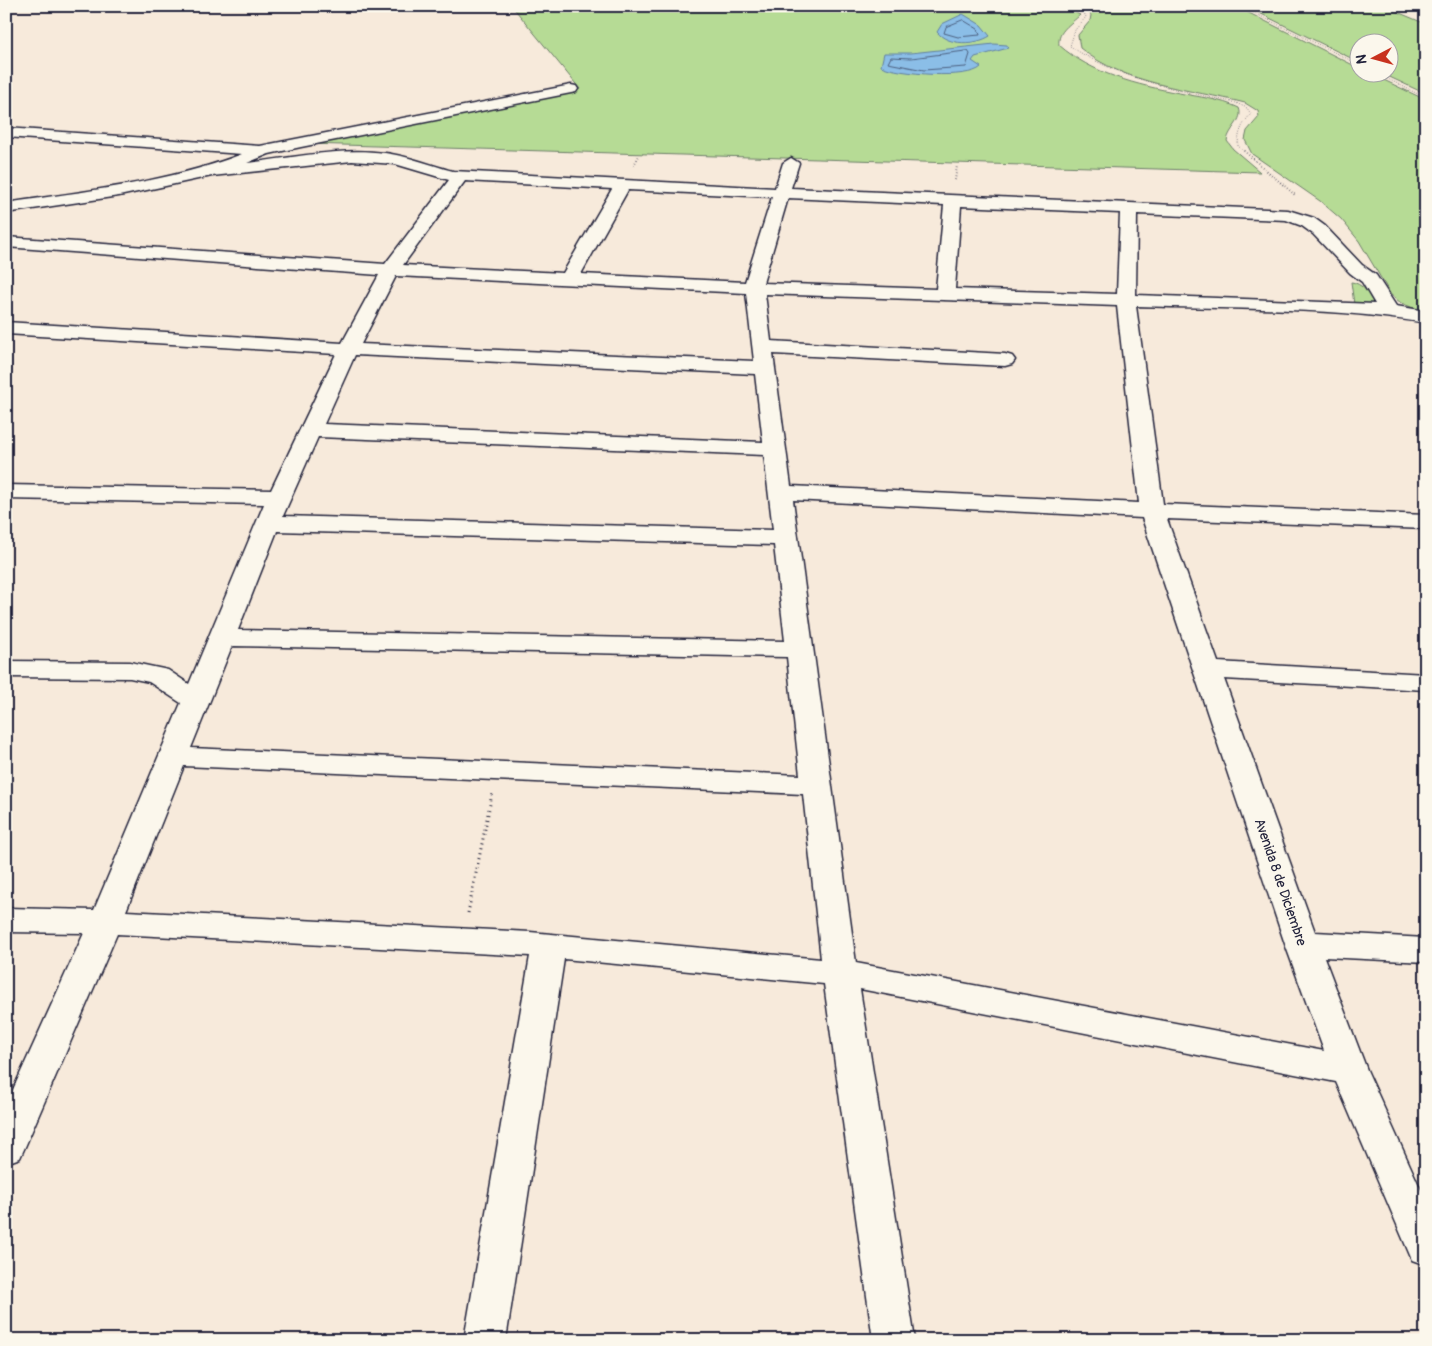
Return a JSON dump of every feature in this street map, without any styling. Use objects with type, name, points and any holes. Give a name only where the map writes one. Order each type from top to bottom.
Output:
[{"type":"street","points":[[212,171],[264,150],[571,89]]},
{"type":"street","points":[[6,132],[264,150]]},
{"type":"street","points":[[6,208],[119,191],[212,171],[352,156],[375,156],[393,158],[429,170],[461,176],[783,193],[1288,215],[1308,222],[1319,230],[1345,288],[1389,311],[1426,317]]},
{"type":"street","points":[[791,164],[754,283],[840,973],[894,1340]]},
{"type":"street","points":[[6,1147],[92,955],[104,922],[197,701],[220,638],[278,497],[312,430],[349,349],[391,270],[461,176]]},
{"type":"street","points":[[570,278],[623,185]]},
{"type":"street","points":[[945,294],[953,201]]},
{"type":"street","name":"Avenida 8 de Diciembre","points":[[1129,208],[1126,301],[1152,511],[1302,944],[1349,1070],[1426,1247]]},
{"type":"street","points":[[9,245],[391,270],[755,288],[1126,301],[1345,288],[1369,279],[1378,289],[1389,311]]},
{"type":"street","points":[[6,328],[349,349],[764,358],[1004,360]]},
{"type":"street","points":[[312,430],[775,449]]},
{"type":"street","points":[[6,492],[278,497]]},
{"type":"street","points":[[779,492],[1152,511],[1426,522]]},
{"type":"street","points":[[267,523],[786,538]]},
{"type":"street","points":[[220,638],[800,649]]},
{"type":"street","points":[[6,669],[130,670],[158,676],[197,701]]},
{"type":"street","points":[[1206,670],[1426,682]]},
{"type":"street","points":[[173,756],[817,785]]},
{"type":"street","points":[[6,920],[104,922],[462,941],[840,973],[1349,1070]]},
{"type":"street","points":[[1302,944],[1426,950]]},
{"type":"street","points":[[485,1340],[550,947]]},
{"type":"path","points":[[1070,6],[1083,11],[1086,17],[1070,38],[1070,46],[1085,58],[1121,76],[1236,103],[1247,108],[1251,114],[1242,124],[1237,137],[1238,146],[1298,197],[1297,206],[1288,215]]},
{"type":"path","points":[[1240,6],[1350,60]]},
{"type":"path","points":[[1394,82],[1426,98]]},
{"type":"path","points":[[462,941],[497,770]]},
{"type":"green space","points":[[512,6],[1063,6],[1080,15],[1062,32],[1059,45],[1086,64],[1131,82],[1217,100],[1239,108],[1240,116],[1227,141],[1233,149],[1260,172],[308,144],[580,89]]},
{"type":"green space","points":[[1081,6],[1235,6],[1350,64],[1350,82],[1388,82],[1426,100],[1426,313],[1401,303],[1391,295],[1359,241],[1341,219],[1320,201],[1252,154],[1245,140],[1247,131],[1259,117],[1258,111],[1245,103],[1138,78],[1098,60],[1080,48],[1078,35],[1090,21],[1091,15]]},
{"type":"green space","points":[[1245,6],[1383,6],[1426,24],[1426,94],[1400,82],[1400,32],[1350,32],[1350,58]]},
{"type":"green space","points":[[1351,282],[1358,284],[1366,290],[1375,305],[1354,304]]},
{"type":"water","points":[[963,14],[981,25],[990,36],[977,41],[962,43],[948,40],[937,32],[942,24]]},
{"type":"water","points":[[994,44],[1007,45],[1008,48],[975,57],[972,61],[981,67],[974,71],[948,75],[902,71],[881,66],[884,53],[911,53]]}]
